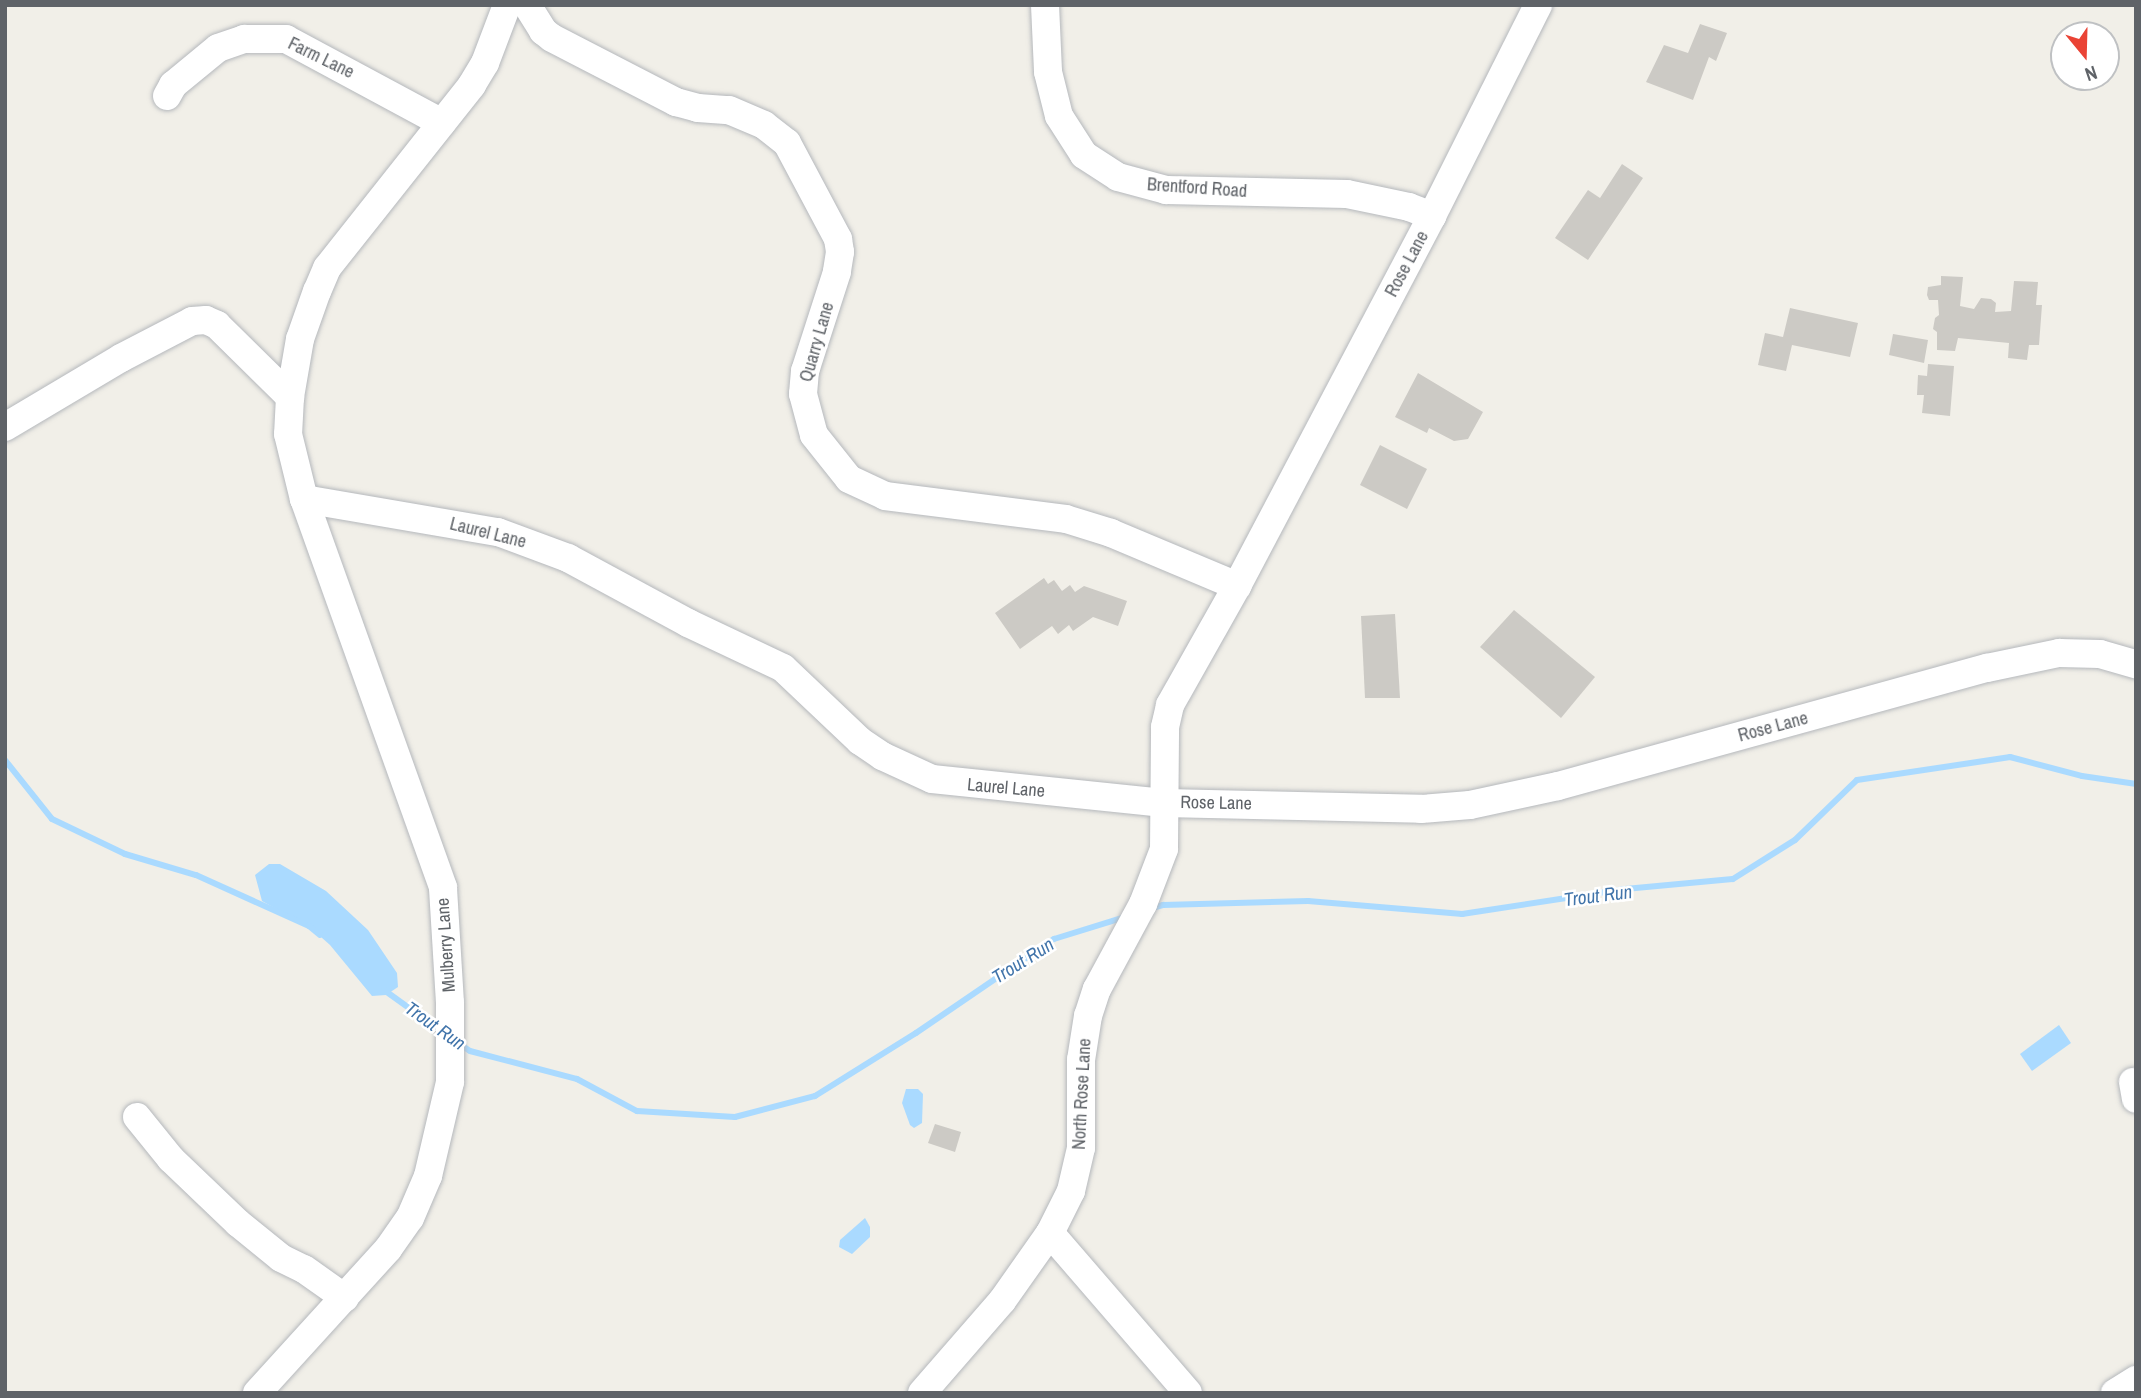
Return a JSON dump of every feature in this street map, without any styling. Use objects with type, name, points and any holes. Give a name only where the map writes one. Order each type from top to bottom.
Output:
[{"type":"street","points":[[304,499],[288,434],[290,397],[300,339],[327,268],[442,123],[485,63],[507,5]]},
{"type":"street","name":"Quarry Lane","points":[[527,5],[538,24],[552,38],[676,102],[698,108],[729,110],[764,124],[787,143],[838,239],[837,272],[805,371],[803,394],[814,435],[849,479],[885,496],[1066,519],[1111,533],[1237,586]]},
{"type":"street","name":"Brentford Road","points":[[1045,5],[1048,72],[1059,116],[1084,155],[1118,177],[1166,190],[1347,194],[1409,207],[1432,216]]},
{"type":"street","name":"Rose Lane","points":[[1538,5],[1432,216],[1237,586],[1170,705],[1165,727],[1164,803],[1421,809],[1470,804],[1558,786],[1987,668],[2047,656],[2100,654],[2136,664]]},
{"type":"street","name":"Farm Lane","points":[[167,96],[173,85],[218,48],[244,39],[286,39],[442,123]]},
{"type":"street","points":[[5,428],[121,358],[192,321],[206,320],[217,325],[290,397]]},
{"type":"street","name":"Laurel Lane","points":[[304,499],[498,532],[568,558],[688,623],[783,668],[860,741],[883,756],[932,779],[1164,803]]},
{"type":"street","name":"Mulberry Lane","points":[[257,1393],[345,1298],[405,1226],[428,1176],[450,1082],[443,887],[304,499]]},
{"type":"street","name":"North Rose Lane","points":[[922,1393],[1002,1301],[1050,1233],[1071,1191],[1081,1149],[1081,1060],[1088,1016],[1097,989],[1143,904],[1164,849],[1164,803]]},
{"type":"street","points":[[136,1117],[171,1159],[238,1223],[281,1258],[304,1269],[345,1298]]},
{"type":"street","points":[[1050,1233],[1188,1393]]},
{"type":"street","points":[[2115,1393],[2136,1380]]},
{"type":"water","points":[[269,864],[280,864],[326,891],[368,930],[397,973],[398,987],[386,995],[372,996],[330,945],[312,929],[262,901],[255,875]]},
{"type":"water","points":[[2059,1025],[2071,1043],[2032,1071],[2020,1054]]},
{"type":"water","points":[[906,1089],[918,1089],[923,1094],[922,1123],[914,1128],[910,1125],[902,1103]]},
{"type":"water","points":[[865,1218],[870,1227],[870,1237],[852,1254],[839,1247],[840,1240]]},
{"type":"building","points":[[1700,24],[1727,33],[1716,61],[1709,57],[1693,100],[1646,82],[1664,45],[1688,53]]},
{"type":"building","points":[[1622,164],[1643,178],[1588,260],[1555,238],[1588,190],[1600,198]]},
{"type":"building","points":[[1941,276],[1963,277],[1960,306],[1974,309],[1981,298],[1991,299],[1996,303],[1995,312],[2011,311],[2014,281],[2038,282],[2036,305],[2042,305],[2039,345],[2029,345],[2027,360],[2008,358],[2009,343],[1958,338],[1955,351],[1937,350],[1937,332],[1933,329],[1935,318],[1939,315],[1938,300],[1929,300],[1927,295],[1928,287],[1941,285]]},
{"type":"building","points":[[1790,308],[1858,323],[1850,357],[1792,345],[1786,371],[1758,365],[1765,333],[1783,337]]},
{"type":"building","points":[[1893,334],[1928,340],[1924,363],[1889,355]]},
{"type":"building","points":[[1928,364],[1954,366],[1950,416],[1922,413],[1924,395],[1917,395],[1918,375],[1927,376]]},
{"type":"building","points":[[1418,373],[1483,412],[1468,439],[1454,441],[1429,428],[1427,433],[1395,417]]},
{"type":"building","points":[[1380,445],[1427,469],[1407,509],[1360,485]]},
{"type":"building","points":[[1044,578],[1048,584],[1054,580],[1062,591],[1070,585],[1075,592],[1084,586],[1127,601],[1118,626],[1093,617],[1073,631],[1069,625],[1058,634],[1052,626],[1020,649],[995,613]]},
{"type":"building","points":[[1514,610],[1595,677],[1561,718],[1480,647]]},
{"type":"building","points":[[1395,614],[1400,698],[1365,698],[1361,616]]},
{"type":"building","points":[[935,1124],[961,1132],[955,1152],[928,1143]]},
{"type":"waterway","name":"Trout Run","points":[[1149,909],[1163,905],[1308,901],[1462,914],[1625,889],[1733,879],[1795,840],[1857,780],[2010,757],[2082,776],[2136,784]]},
{"type":"waterway","name":"Trout Run","points":[[5,760],[52,819],[125,854],[196,875],[309,926],[320,935]]},
{"type":"waterway","name":"Trout Run","points":[[458,1043],[470,1051],[577,1079],[637,1111],[735,1117],[815,1096],[916,1033],[1054,939],[1125,917]]},
{"type":"waterway","name":"Trout Run","points":[[384,990],[441,1031]]}]
